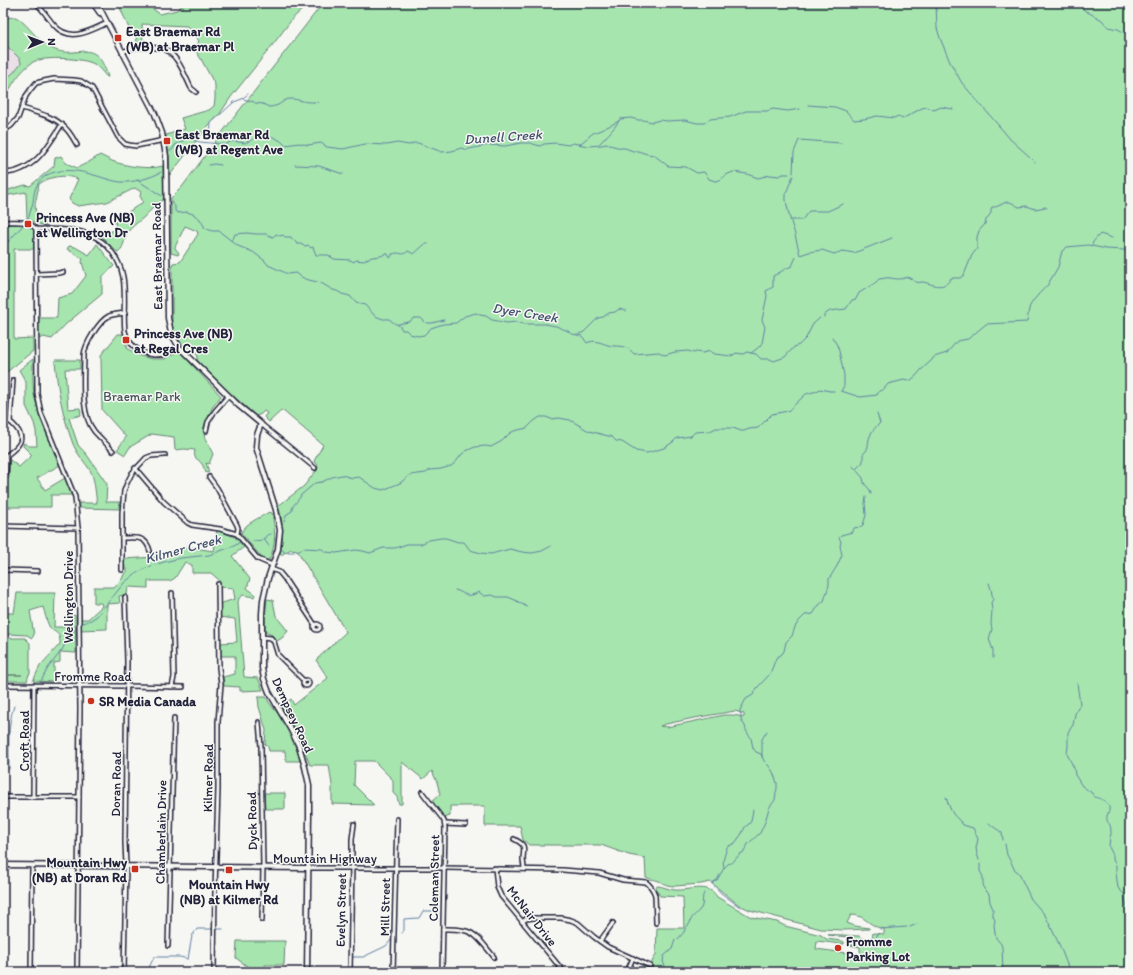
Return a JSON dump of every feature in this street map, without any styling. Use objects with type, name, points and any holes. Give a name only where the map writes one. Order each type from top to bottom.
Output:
[{"type":"street","points":[[36,3],[57,28],[69,34],[74,35],[85,33],[106,23]]},
{"type":"street","name":"East Braemar Road","points":[[93,3],[104,18]]},
{"type":"street","name":"East Braemar Road","points":[[96,3],[155,114],[164,140],[166,156],[168,318],[171,333],[179,347],[228,396],[315,468]]},
{"type":"street","points":[[122,52],[136,47],[162,48],[168,51],[174,56],[191,88],[196,92]]},
{"type":"street","points":[[174,56],[178,52]]},
{"type":"street","points":[[3,131],[11,126],[18,118],[26,96],[36,83],[54,79],[74,80],[81,81],[92,88],[118,136],[125,144],[136,146],[164,140]]},
{"type":"street","points":[[22,108],[56,120],[62,124],[77,145]]},
{"type":"street","points":[[3,173],[22,169],[37,158],[46,150],[62,124]]},
{"type":"street","points":[[3,222],[28,222],[36,228],[67,229],[81,231],[94,236],[108,247],[117,260],[122,276],[126,332],[130,343],[138,350],[147,354],[169,354],[179,347]]},
{"type":"street","name":"Wellington Drive","points":[[36,228],[38,393],[41,413],[75,496],[78,528],[80,686],[77,972]]},
{"type":"street","points":[[37,274],[59,274],[63,272]]},
{"type":"street","points":[[113,451],[108,444],[93,431],[87,418],[85,408],[84,355],[85,348],[90,339],[108,317],[114,314],[125,313]]},
{"type":"street","points":[[10,422],[13,380]]},
{"type":"street","points":[[206,431],[208,422],[228,396]]},
{"type":"street","points":[[3,419],[8,420],[18,429],[21,436],[21,441],[19,444],[7,455],[6,474],[3,478]]},
{"type":"street","name":"Dempsey Road","points":[[261,424],[257,435],[256,447],[276,510],[279,525],[279,542],[266,584],[263,600],[262,668],[269,692],[299,746],[306,772],[309,795],[307,972]]},
{"type":"street","points":[[122,570],[122,513],[124,491],[132,473],[146,458],[165,455]]},
{"type":"street","points":[[136,468],[164,502],[188,523],[237,534],[258,560],[279,572],[316,625]]},
{"type":"street","points":[[209,477],[217,488],[237,525],[237,534]]},
{"type":"street","points":[[3,526],[78,528]]},
{"type":"street","points":[[122,538],[139,538],[145,541],[149,546],[150,551]]},
{"type":"street","points":[[3,570],[38,571]]},
{"type":"street","name":"Kilmer Road","points":[[214,972],[218,722],[221,684],[219,668],[218,584]]},
{"type":"street","points":[[172,593],[174,677],[172,687]]},
{"type":"street","name":"Doran Road","points":[[124,972],[127,686],[125,597]]},
{"type":"street","points":[[262,637],[271,638],[274,642],[278,655],[304,681]]},
{"type":"street","name":"Fromme Road","points":[[3,685],[183,687]]},
{"type":"street","name":"Croft Road","points":[[33,797],[34,685]]},
{"type":"street","name":"Chamberlain Drive","points":[[168,946],[174,718]]},
{"type":"street","name":"Dyck Road","points":[[259,722],[261,747],[263,867],[262,920]]},
{"type":"street","name":"Coleman Street","points":[[422,792],[445,824],[442,972]]},
{"type":"street","points":[[3,797],[79,797]]},
{"type":"street","name":"Mill Street","points":[[393,972],[397,819]]},
{"type":"street","name":"Evelyn Street","points":[[350,972],[352,839],[354,824]]},
{"type":"street","points":[[445,824],[466,825]]},
{"type":"street","points":[[514,839],[522,842],[524,845],[524,869]]},
{"type":"street","name":"Mountain Highway","points":[[3,865],[495,868],[563,870],[599,873],[623,880],[646,882],[652,888],[655,895],[656,923]]},
{"type":"street","points":[[31,972],[32,866]]},
{"type":"street","name":"McNair Drive","points":[[495,868],[501,896],[564,972]]},
{"type":"street","points":[[522,922],[526,919],[533,918],[566,918],[578,923],[608,947],[650,966]]},
{"type":"street","points":[[600,941],[613,923]]},
{"type":"street","points":[[443,929],[461,929],[472,932],[494,957]]},
{"type":"street","points":[[627,972],[633,958]]},
{"type":"shaded area","points":[[3,42],[23,62],[3,85]]},
{"type":"green space","points":[[118,3],[146,3],[160,14],[177,10],[185,3],[308,3],[293,18],[231,97],[219,115],[207,127],[170,175],[166,135],[185,129],[181,118],[209,110],[214,106],[215,85],[197,53],[196,47],[199,41],[187,26],[142,24],[143,43],[137,43],[136,34],[131,33]]},
{"type":"green space","points":[[323,3],[1130,3],[1130,972],[652,972],[652,962],[656,954],[657,928],[684,928],[683,897],[660,896],[656,889],[657,886],[675,890],[704,888],[713,892],[717,897],[751,917],[777,922],[785,926],[821,935],[826,939],[844,942],[844,944],[841,944],[817,941],[816,949],[862,955],[860,947],[849,945],[849,937],[828,935],[859,936],[868,941],[872,938],[873,933],[884,934],[884,929],[876,927],[861,917],[855,915],[851,915],[847,923],[869,929],[821,929],[750,910],[739,905],[710,882],[673,886],[648,878],[646,877],[645,858],[629,855],[601,845],[529,845],[523,840],[520,826],[485,826],[485,806],[450,806],[450,816],[444,818],[431,802],[440,794],[432,771],[423,779],[402,762],[402,804],[399,804],[397,797],[393,793],[393,780],[374,761],[355,761],[354,785],[374,805],[332,804],[332,785],[329,765],[310,765],[299,737],[281,707],[291,699],[294,705],[328,678],[316,660],[346,632],[297,550],[291,549],[281,555],[280,554],[282,530],[278,506],[304,486],[317,471],[318,465],[314,461],[323,445],[282,410],[269,422],[264,417],[267,413],[264,411],[256,416],[197,360],[198,356],[194,352],[190,353],[175,335],[172,325],[172,265],[173,263],[180,262],[198,234],[197,231],[185,226],[175,247],[179,253],[178,255],[171,253],[171,198],[182,187],[221,134]],"holes":[[[735,711],[744,714],[744,717],[724,715],[667,727],[660,726]]]},
{"type":"green space","points":[[16,17],[21,20],[41,41],[51,48],[69,52],[91,52],[97,56],[103,64],[108,77],[96,65],[82,60],[54,58],[38,60],[33,62],[19,75],[3,101],[3,81],[13,73],[21,63],[20,59],[3,42],[3,18]]},
{"type":"green space","points":[[100,155],[112,161],[130,166],[151,168],[163,166],[164,199],[130,229],[121,249],[117,252],[101,236],[116,229],[115,221],[143,202],[140,196],[141,192],[135,188],[107,202],[78,206],[72,203],[69,199],[78,179],[63,176],[43,181],[39,184],[35,205],[36,217],[45,220],[45,226],[27,219],[26,192],[4,196],[5,191],[25,185],[30,186],[54,166],[55,158],[61,156],[66,163],[77,168]]},
{"type":"green space","points":[[24,224],[34,229],[34,249],[14,249],[14,339],[33,338],[33,351],[3,375],[3,225]]},
{"type":"green space","points":[[97,244],[114,266],[102,277],[102,294],[66,324],[52,339],[43,337],[37,340],[38,318],[57,318],[58,298],[72,294],[86,276],[82,262],[83,259],[67,249],[69,246],[75,247],[89,255]]},
{"type":"green space","name":"Braemar Park","points":[[118,334],[122,334],[128,349],[140,356],[152,359],[165,359],[175,351],[179,351],[221,396],[212,408],[203,430],[205,438],[213,454],[209,464],[206,463],[209,472],[206,473],[202,464],[195,457],[195,450],[175,450],[174,437],[152,434],[130,447],[125,455],[117,450],[126,437],[102,410],[101,355]]},
{"type":"green space","points":[[33,359],[33,384],[37,407],[60,465],[37,478],[45,490],[65,478],[72,495],[51,495],[51,507],[3,507],[3,482],[9,478],[9,460],[19,467],[32,455],[23,446],[24,443],[28,446],[37,446],[34,423],[26,406],[26,382],[19,370]]},
{"type":"green space","points":[[55,360],[80,360],[80,369],[65,369],[68,409],[80,408],[81,415],[69,418],[78,445],[87,455],[107,484],[106,502],[120,502],[120,509],[79,508],[79,503],[97,503],[95,486],[90,470],[76,451],[69,434],[57,381]]},
{"type":"green space","points":[[269,512],[272,513],[273,519],[274,542],[272,554],[269,560],[265,560],[241,533],[246,526]]},
{"type":"green space","points":[[217,530],[235,537],[244,547],[232,556],[250,579],[247,588],[255,594],[254,597],[243,595],[239,598],[238,602],[244,677],[258,678],[263,690],[240,691],[240,687],[224,686],[223,677],[235,674],[235,656],[220,656],[220,643],[237,642],[235,619],[219,617],[219,604],[235,599],[233,588],[218,587],[219,580],[211,573],[192,573],[192,565],[185,562],[175,578],[170,581],[148,581],[148,588],[128,587],[127,595],[119,596],[120,603],[107,604],[107,629],[80,630],[80,619],[88,619],[102,606],[101,603],[94,603],[94,587],[114,587],[127,572],[127,568],[124,566],[124,559],[155,557],[187,547],[214,551]]},
{"type":"green space","points":[[17,593],[55,593],[54,627],[71,627],[72,616],[75,615],[76,653],[60,652],[60,662],[54,663],[54,682],[33,681],[40,666],[60,644],[58,635],[49,626],[43,607],[30,611],[34,635],[32,638],[27,635],[8,634],[8,637],[3,637],[3,613],[14,613]]},
{"type":"green space","points":[[267,599],[273,600],[276,616],[288,631],[277,641],[272,635],[265,632]]},
{"type":"green space","points":[[3,638],[25,638],[30,643],[30,674],[27,681],[3,681]]},
{"type":"green space","points":[[258,697],[266,697],[280,717],[288,730],[300,761],[286,761],[285,751],[269,751],[265,744],[266,730],[259,707]]},
{"type":"green space","points":[[264,793],[285,793],[285,809],[265,809]]},
{"type":"green space","points":[[237,941],[285,941],[284,965],[265,965],[265,972],[255,972],[236,958]]},
{"type":"waterway","points":[[936,3],[937,28],[940,38],[950,62],[962,83],[1011,140],[1035,162]]},
{"type":"waterway","points":[[1077,3],[1084,10],[1102,20],[1108,27],[1118,29],[1128,35]]},
{"type":"waterway","points":[[210,138],[211,123],[234,102],[242,99],[248,94]]},
{"type":"waterway","points":[[243,99],[254,102]]},
{"type":"waterway","points":[[255,103],[272,107],[288,99],[315,102]]},
{"type":"waterway","points":[[808,105],[835,107],[846,111],[854,120],[877,116],[894,118],[898,116],[902,119],[922,108],[927,107],[934,110],[941,107],[953,109]]},
{"type":"waterway","points":[[580,144],[593,133],[619,121],[620,119],[631,118],[652,122],[660,120],[685,120],[704,123],[710,119],[730,117],[746,111],[767,111],[773,109],[788,111],[800,109]]},
{"type":"waterway","points":[[599,144],[619,121]]},
{"type":"waterway","name":"Dunell Creek","points":[[170,151],[175,145],[188,138],[200,142],[225,145],[232,141],[245,143],[255,138],[263,137],[267,139],[273,137],[285,145],[300,143],[308,145],[321,143],[327,147],[343,149],[365,144],[387,145],[397,143],[409,145],[418,143],[442,152],[461,148],[467,150],[489,145],[505,146],[521,143],[530,143],[540,146],[544,144],[556,143],[568,145],[573,143],[588,146],[606,144],[654,155],[668,166],[686,167],[697,173],[704,172],[709,179],[715,181],[720,180],[733,172],[747,174],[758,178],[770,175],[779,176],[789,174]]},
{"type":"waterway","points":[[793,173],[794,152],[799,140],[841,143]]},
{"type":"waterway","points":[[209,165],[221,165]]},
{"type":"waterway","points":[[295,165],[319,166],[343,174]]},
{"type":"waterway","points":[[28,220],[37,185],[41,179],[54,172],[84,172],[120,182],[135,181],[161,172]]},
{"type":"waterway","points":[[793,176],[786,193],[786,201],[800,255],[822,250],[834,254],[843,251],[854,253],[892,238]]},
{"type":"waterway","points":[[137,180],[162,196]]},
{"type":"waterway","points":[[824,317],[824,315],[830,311],[846,309],[852,300],[856,299],[859,293],[879,279],[901,279],[907,277],[917,282],[942,286],[951,278],[960,278],[964,275],[972,255],[977,249],[977,237],[979,231],[991,213],[992,207],[1005,202],[1010,202],[1019,207],[1027,206],[1035,209],[1047,208]]},
{"type":"waterway","name":"Dyer Creek","points":[[172,203],[175,206],[176,212],[187,212],[193,214],[200,219],[205,228],[212,231],[219,231],[238,246],[253,252],[268,265],[288,274],[295,273],[305,279],[321,283],[333,290],[350,296],[356,303],[365,305],[375,316],[383,319],[389,319],[400,326],[402,330],[406,330],[410,334],[418,336],[424,335],[431,328],[443,324],[456,323],[465,316],[476,313],[486,316],[492,320],[507,323],[516,322],[556,326],[572,334],[582,336],[587,343],[595,341],[610,346],[625,347],[634,354],[659,352],[665,355],[675,352],[688,351],[703,353],[709,351],[714,354],[732,356],[736,353],[743,354],[747,352],[756,354],[761,359],[770,359],[774,361],[785,357],[794,347],[799,345],[806,338],[813,324],[820,318]]},
{"type":"waterway","points":[[791,220],[802,220],[809,211],[828,211],[843,204]]},
{"type":"waterway","points":[[3,246],[24,224]]},
{"type":"waterway","points":[[231,240],[235,234],[266,234],[273,237],[276,234],[280,236],[283,235],[285,237],[291,237],[297,244],[305,246],[308,245],[311,248],[313,247],[316,255],[328,255],[334,259],[350,260],[354,262],[356,260],[364,261],[386,253],[390,258],[392,254],[403,254],[408,251],[414,254],[425,244],[428,244]]},
{"type":"waterway","points":[[1092,245],[1100,234],[1112,238]]},
{"type":"waterway","name":"Kilmer Creek","points":[[841,391],[860,397],[877,395],[879,391],[883,390],[888,384],[911,380],[934,357],[947,353],[957,341],[968,339],[986,324],[1027,322],[1031,304],[1047,286],[1058,267],[1062,251],[1067,247],[1088,245],[1106,249],[1124,250],[1130,254]]},
{"type":"waterway","points":[[751,353],[762,343],[765,327],[762,320],[767,296],[766,291],[773,287],[773,276],[792,266],[796,257]]},
{"type":"waterway","points":[[579,334],[584,332],[598,318],[619,309],[626,311]]},
{"type":"waterway","points":[[398,324],[409,322],[414,318],[421,318],[426,323],[444,320]]},
{"type":"waterway","points":[[832,337],[839,351],[844,375],[844,386],[841,391]]},
{"type":"waterway","name":"Kilmer Creek","points":[[284,521],[287,514],[292,511],[293,506],[301,495],[315,483],[342,475],[352,478],[359,477],[375,488],[383,490],[400,483],[410,475],[426,473],[430,470],[451,466],[466,451],[475,447],[491,447],[502,441],[510,433],[527,428],[540,417],[570,420],[589,431],[612,437],[616,441],[622,442],[636,451],[647,453],[664,448],[677,438],[691,436],[695,432],[710,431],[716,428],[733,428],[741,431],[758,428],[772,414],[788,411],[806,394],[820,389],[834,391]]},
{"type":"waterway","points":[[856,469],[863,462],[863,454],[868,448],[871,434],[880,423],[877,414]]},
{"type":"waterway","points":[[852,465],[863,478],[864,483],[870,490],[871,494]]},
{"type":"waterway","points":[[712,883],[717,880],[724,868],[744,852],[748,844],[760,833],[769,808],[775,800],[777,789],[777,783],[773,772],[764,761],[761,754],[756,752],[753,748],[751,738],[741,720],[740,710],[746,699],[753,695],[757,688],[770,674],[776,658],[784,651],[786,642],[792,636],[799,621],[805,615],[813,614],[819,605],[824,601],[829,585],[829,579],[842,555],[839,537],[852,532],[854,528],[863,525],[866,515],[866,497]]},
{"type":"waterway","name":"Kilmer Creek","points":[[253,541],[263,540],[267,535],[271,534]]},
{"type":"waterway","name":"Kilmer Creek","points":[[264,538],[269,546]]},
{"type":"waterway","points":[[282,550],[285,552],[294,552],[304,548],[322,549],[326,552],[336,553],[356,550],[370,553],[383,548],[395,548],[407,544],[421,544],[429,540],[441,538],[464,542],[470,550],[491,554],[510,549],[532,553],[542,551],[551,546]]},
{"type":"waterway","name":"Kilmer Creek","points":[[81,624],[97,616],[124,583],[135,574],[146,568],[181,558],[209,555],[234,546],[240,542]]},
{"type":"waterway","points":[[989,583],[993,600],[991,602],[992,629],[989,639],[993,650],[993,658]]},
{"type":"waterway","points":[[455,590],[468,595],[479,592],[484,596],[492,595],[497,597],[508,597],[527,607]]},
{"type":"waterway","name":"Kilmer Creek","points":[[41,681],[48,668],[62,650],[69,636],[76,628]]},
{"type":"waterway","points":[[1077,683],[1080,704],[1075,714],[1073,725],[1068,732],[1067,754],[1074,768],[1075,775],[1082,786],[1092,793],[1094,797],[1102,799],[1108,805],[1109,811],[1107,821],[1110,825],[1111,833],[1109,847],[1116,865],[1118,888],[1124,894],[1130,915]]},
{"type":"waterway","name":"Kilmer Creek","points":[[9,769],[9,729],[14,706]]},
{"type":"waterway","points":[[762,757],[762,739],[767,731]]},
{"type":"waterway","points":[[946,797],[953,814],[963,825],[973,828],[978,839],[976,848],[979,860]]},
{"type":"waterway","points":[[724,868],[723,861],[727,847],[735,843],[745,827],[749,824],[753,810]]},
{"type":"waterway","points":[[989,823],[1002,833],[1003,840]]},
{"type":"waterway","points":[[1005,844],[1007,855],[1014,869],[1019,873],[1031,899],[1045,915],[1070,972]]},
{"type":"waterway","points":[[980,864],[984,889],[989,894],[993,909],[996,938],[1002,947],[1003,972]]},
{"type":"waterway","points":[[712,883],[721,893],[740,907]]},
{"type":"waterway","points":[[664,972],[666,970],[663,961],[664,956],[672,949],[675,940],[678,939],[684,932],[701,908],[704,893]]},
{"type":"waterway","points":[[402,933],[404,930],[404,919],[419,918],[423,911],[437,911]]},
{"type":"waterway","points":[[910,927],[917,924]]},
{"type":"waterway","points":[[880,929],[907,927]]},
{"type":"waterway","points":[[126,970],[147,972],[154,957],[180,957],[188,959],[192,936],[197,929],[212,929]]},
{"type":"waterway","points":[[217,929],[223,929]]},
{"type":"waterway","points":[[876,947],[872,941],[878,934]]},
{"type":"waterway","points":[[353,957],[363,957],[386,946],[391,940]]},
{"type":"waterway","points":[[114,967],[121,969]]},
{"type":"place","name":"East Braemar Rd (WB) at Braemar Pl","points":[[118,38]]},
{"type":"place","name":"East Braemar Rd (WB) at Regent Ave","points":[[167,141]]},
{"type":"place","name":"Princess Ave (NB) at Wellington Dr","points":[[28,224]]},
{"type":"place","name":"Princess Ave (NB) at Regal Cres","points":[[126,340]]},
{"type":"place","name":"SR Media Canada","points":[[91,701]]},
{"type":"place","name":"Mountain Hwy (NB) at Doran Rd","points":[[135,869]]},
{"type":"place","name":"Mountain Hwy (NB) at Kilmer Rd","points":[[229,870]]},
{"type":"place","name":"Fromme Parking Lot","points":[[838,948]]}]
